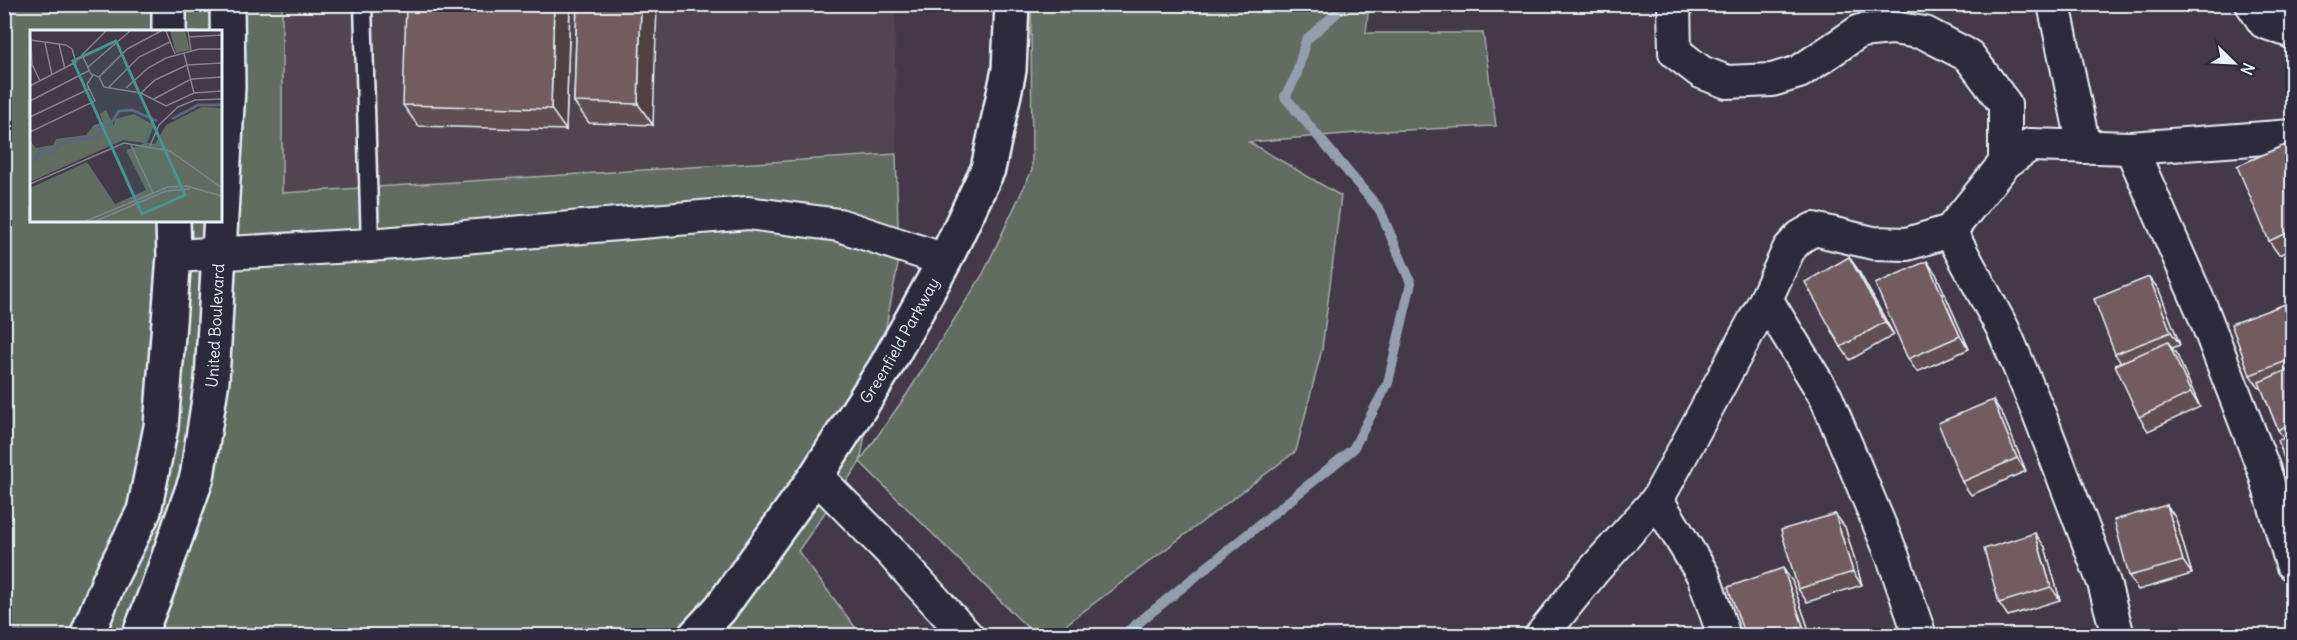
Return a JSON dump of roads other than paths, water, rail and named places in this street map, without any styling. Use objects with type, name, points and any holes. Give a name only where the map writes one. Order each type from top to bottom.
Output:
[{"type":"main road","points":[[169,4],[169,30]]},
{"type":"main road","name":"United Boulevard","points":[[222,212],[228,87],[228,4]]},
{"type":"main road","name":"Greenfield Parkway","points":[[695,636],[720,609],[816,476],[885,368],[945,260],[988,168],[1009,70],[1012,4]]},
{"type":"main road","points":[[87,636],[110,580],[144,511],[161,427],[174,256],[173,222]]},
{"type":"main road","name":"United Boulevard","points":[[139,636],[197,477],[212,380],[221,222]]},
{"type":"street","points":[[1674,4],[1675,52],[1701,72],[1727,82],[1772,80],[1799,72],[1859,18],[1892,28],[1925,33],[1969,56],[2005,104],[2005,163]]},
{"type":"street","points":[[2054,4],[2084,147]]},
{"type":"street","points":[[2252,4],[2264,22],[2292,33]]},
{"type":"street","points":[[1541,636],[1594,570],[1657,500],[1766,299],[1789,249],[1800,237],[1814,229],[1873,243],[1907,243],[1950,231],[2005,163],[2030,145],[2132,148],[2292,136]]},
{"type":"street","points":[[2132,148],[2201,307],[2255,448],[2292,564]]},
{"type":"street","points":[[174,256],[370,245],[748,213],[839,225],[945,260]]},
{"type":"street","points":[[1950,231],[2003,329],[2038,411],[2104,583],[2118,636]]},
{"type":"street","points":[[1766,299],[1826,397],[1893,557],[1920,636]]},
{"type":"street","points":[[816,476],[892,553],[968,636]]},
{"type":"street","points":[[1657,500],[1703,575],[1724,636]]},
{"type":"lane","points":[[363,4],[370,245]]},
{"type":"waterway","points":[[1122,636],[1353,449],[1388,383],[1411,283],[1380,210],[1285,97],[1296,76],[1306,40],[1341,9],[1341,4]]}]
